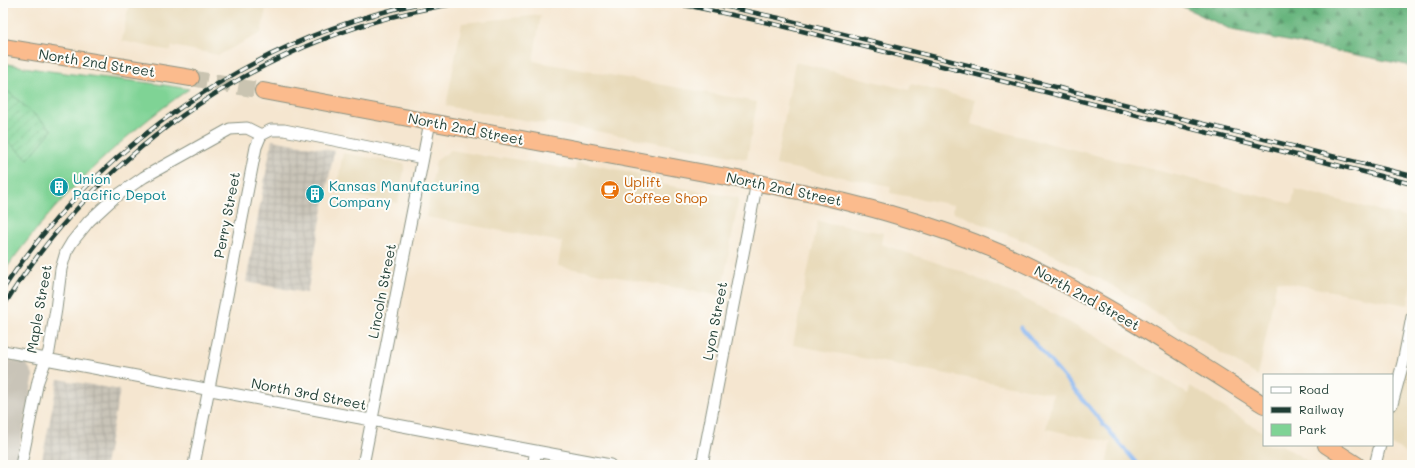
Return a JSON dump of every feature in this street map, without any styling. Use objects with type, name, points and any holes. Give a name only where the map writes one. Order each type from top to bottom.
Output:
[{"type":"highway","name":"North 2nd Street","points":[[3,47],[191,78]]},
{"type":"highway","name":"North 2nd Street","points":[[263,91],[758,182],[845,201],[897,215],[1002,254],[1096,300],[1263,404]]},
{"type":"highway","points":[[1328,446],[1357,465]]},
{"type":"street","name":"Lincoln Street","points":[[363,465],[430,122]]},
{"type":"street","name":"Maple Street","points":[[22,465],[38,381],[46,360],[56,309],[63,261],[72,242],[89,221],[131,185],[230,129],[247,128],[261,135]]},
{"type":"street","points":[[261,135],[271,130],[284,130],[422,158]]},
{"type":"street","name":"Perry Street","points":[[194,465],[256,147],[261,135]]},
{"type":"street","name":"Lyon Street","points":[[702,465],[758,182]]},
{"type":"street","points":[[1393,400],[1403,364],[1412,317]]},
{"type":"street","name":"North 3rd Street","points":[[3,351],[610,465]]},
{"type":"street","points":[[1376,465],[1380,446]]},
{"type":"street","points":[[533,465],[536,451]]},
{"type":"shaded area","points":[[129,3],[232,3],[266,9],[261,33],[219,55],[172,46],[171,51],[122,41]]},
{"type":"shaded area","points":[[541,15],[533,61],[757,102],[747,159],[547,122],[546,124],[446,106],[462,23]]},
{"type":"shaded area","points":[[795,62],[909,90],[911,84],[975,100],[971,124],[1292,204],[1295,189],[1412,219],[1412,285],[1408,305],[1277,281],[1258,376],[1117,288],[1036,246],[953,212],[954,205],[890,193],[891,186],[776,165]]},
{"type":"shaded area","points":[[272,140],[334,151],[307,293],[246,282]]},
{"type":"shaded area","points":[[451,150],[501,159],[502,157],[575,170],[577,162],[662,178],[661,184],[739,198],[721,296],[558,266],[562,242],[426,217],[436,161]]},
{"type":"shaded area","points":[[343,153],[405,164],[398,203],[336,192]]},
{"type":"shaded area","points":[[818,221],[883,233],[881,244],[955,269],[1021,297],[1095,336],[1188,394],[1190,386],[1263,432],[1263,446],[1284,446],[1314,465],[1106,465],[1111,442],[1046,429],[1053,394],[793,345]]},
{"type":"shaded area","points":[[3,359],[26,363],[33,374],[16,465],[3,465]]},
{"type":"shaded area","points":[[1396,366],[1412,374],[1412,457],[1393,446],[1393,381]]},
{"type":"shaded area","points":[[58,379],[120,390],[105,465],[41,465]]},
{"type":"green space","points":[[1175,3],[1412,3],[1412,66],[1232,30]]},
{"type":"green space","points":[[3,63],[50,71],[189,89],[162,108],[112,150],[88,173],[43,221],[3,273]]},
{"type":"green space","points":[[3,87],[52,130],[28,159],[3,137]]},
{"type":"waterway","points":[[1021,327],[1138,465]]},
{"type":"tunnel","points":[[191,78],[263,91]]},
{"type":"railway","points":[[3,289],[41,237],[84,189],[132,145],[184,106],[239,71],[298,42],[358,19],[421,3]]},
{"type":"railway","points":[[3,307],[43,249],[90,195],[142,147],[199,104],[260,68],[324,39],[392,17],[461,3]]},
{"type":"railway","points":[[667,3],[695,7],[778,25],[1412,184]]},
{"type":"railway","points":[[709,3],[779,18],[1412,176]]},
{"type":"place","name":"Union Pacific Depot","points":[[59,187]]},
{"type":"place","name":"Uplift Coffee Shop","points":[[610,190]]},
{"type":"place","name":"Kansas Manufacturing Company","points":[[315,194]]}]
